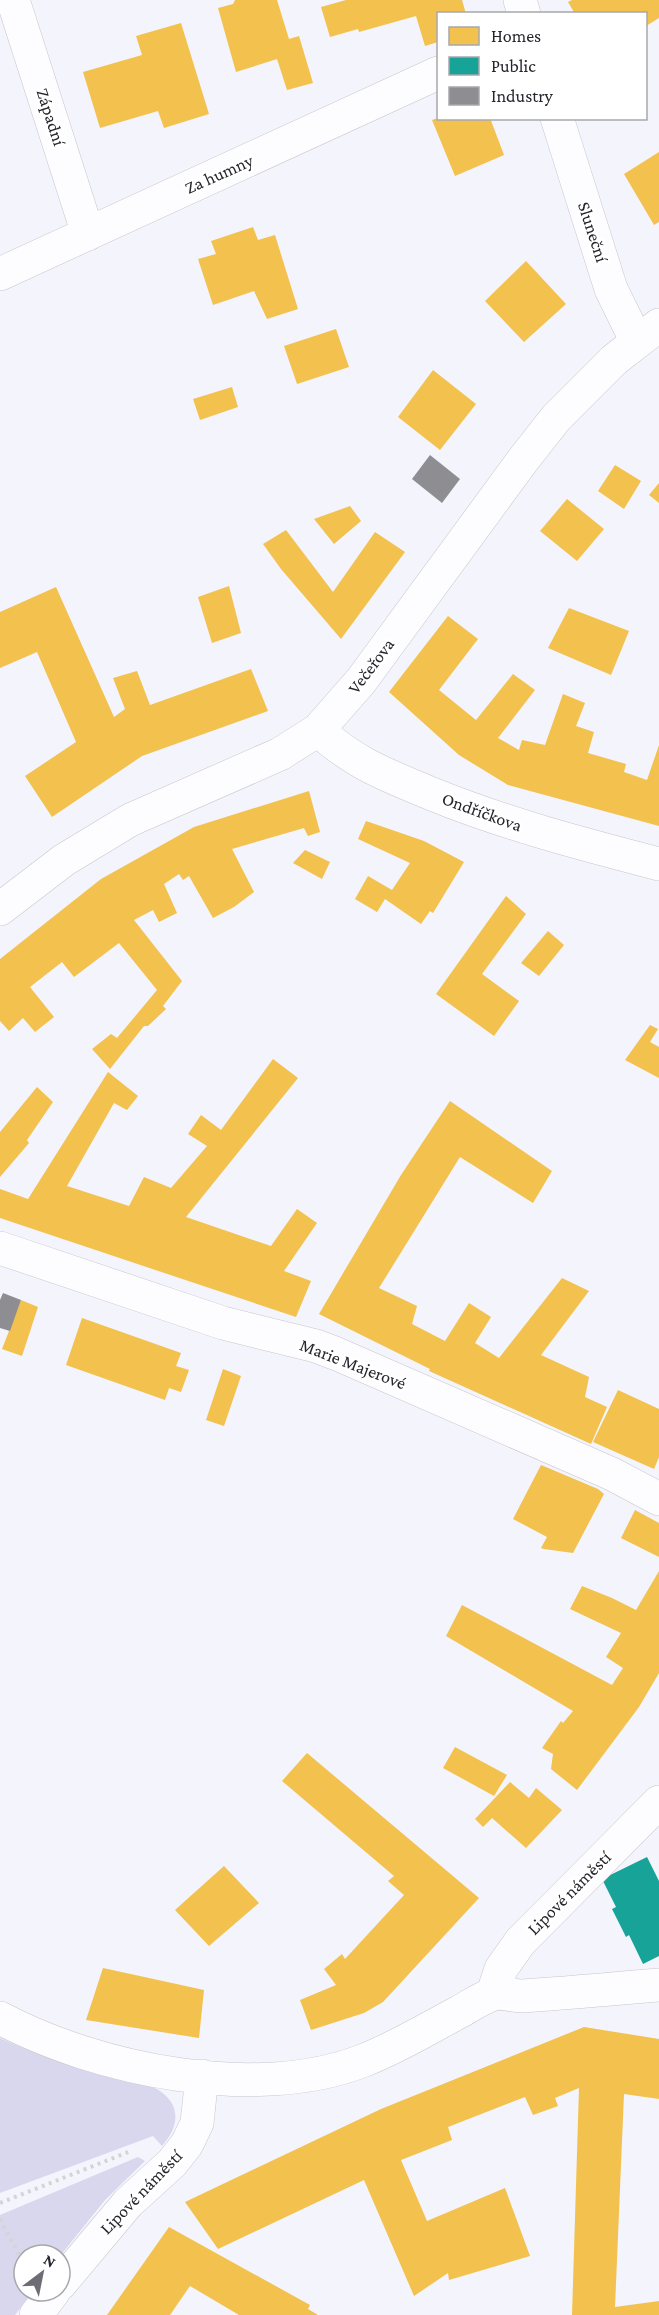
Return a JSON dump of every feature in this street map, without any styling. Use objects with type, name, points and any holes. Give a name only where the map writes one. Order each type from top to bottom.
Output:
[{"type":"street","name":"Západní","points":[[14,0],[88,234]]},
{"type":"street","name":"Za humny","points":[[0,274],[437,73]]},
{"type":"street","name":"Sluneční","points":[[558,120],[611,289],[648,333]]},
{"type":"street","name":"Večeřova","points":[[0,909],[64,860],[130,820],[280,754],[318,730],[361,681],[556,418],[614,360],[648,333]]},
{"type":"street","name":"Ondříčkova","points":[[318,730],[357,761],[458,804],[531,830],[659,864]]},
{"type":"street","name":"Marie Majerové","points":[[0,1248],[213,1320],[315,1346],[337,1354],[612,1474],[659,1499]]},
{"type":"street","name":"Lipové náměstí","points":[[494,1993],[501,1969],[520,1941],[659,1802]]},
{"type":"street","points":[[0,2018],[58,2045],[134,2066],[249,2081],[282,2080],[344,2067],[392,2048],[494,1993],[521,1996],[659,1985]]},
{"type":"street","name":"Lipové náměstí","points":[[72,2270],[128,2203],[172,2163],[187,2144],[197,2123],[202,2076]]},
{"type":"path","points":[[0,2203],[136,2149]]},
{"type":"path","points":[[0,2219],[13,2243]]},
{"type":"shaded area","points":[[0,2038],[55,2060],[155,2088],[164,2094],[174,2108],[175,2123],[172,2131],[162,2146],[153,2136],[0,2193]]},
{"type":"shaded area","points":[[138,2157],[145,2161],[105,2200],[70,2243],[12,2243],[12,2303],[24,2303],[15,2315],[0,2315],[0,2215]]},
{"type":"building: Homes","points":[[235,0],[277,0],[289,39],[299,36],[313,83],[287,90],[277,59],[236,72],[218,8],[233,4]]},
{"type":"building: Homes","points":[[346,0],[462,0],[465,12],[437,12],[437,42],[425,46],[416,16],[359,32],[358,29],[330,37],[321,7]]},
{"type":"building: Homes","points":[[572,0],[659,0],[659,18],[647,25],[647,12],[574,12],[568,2]]},
{"type":"building: Homes","points":[[181,23],[209,114],[164,128],[158,111],[100,128],[83,72],[142,55],[136,36]]},
{"type":"building: Homes","points":[[432,120],[491,120],[504,155],[455,176]]},
{"type":"building: Homes","points":[[659,152],[659,222],[654,225],[624,174]]},
{"type":"building: Homes","points":[[253,227],[258,240],[275,235],[298,309],[267,319],[254,291],[213,305],[198,259],[216,254],[211,241]]},
{"type":"building: Homes","points":[[526,261],[566,304],[524,342],[485,301]]},
{"type":"building: Homes","points":[[336,329],[349,367],[297,384],[284,346]]},
{"type":"building: Homes","points":[[433,370],[476,404],[440,450],[398,417]]},
{"type":"building: Homes","points":[[232,387],[238,407],[200,420],[193,399]]},
{"type":"building: Homes","points":[[615,465],[641,481],[624,509],[598,491]]},
{"type":"building: Homes","points":[[659,483],[659,503],[649,495]]},
{"type":"building: Homes","points":[[567,499],[604,529],[577,561],[540,531]]},
{"type":"building: Homes","points":[[350,506],[361,521],[334,544],[314,519]]},
{"type":"building: Homes","points":[[286,530],[333,592],[375,532],[405,552],[341,639],[281,569],[263,544]]},
{"type":"building: Homes","points":[[229,586],[241,633],[212,643],[198,597]]},
{"type":"building: Homes","points":[[56,587],[114,717],[125,709],[113,678],[137,671],[150,705],[251,669],[268,711],[142,756],[52,817],[25,776],[76,742],[37,652],[0,668],[0,612]]},
{"type":"building: Homes","points":[[569,608],[629,631],[611,675],[548,648]]},
{"type":"building: Homes","points":[[448,616],[478,639],[439,690],[476,720],[513,674],[535,690],[498,738],[519,750],[522,740],[545,745],[563,694],[585,703],[576,726],[594,732],[588,753],[626,764],[624,772],[647,780],[659,745],[659,826],[508,785],[459,755],[389,692]]},
{"type":"building: Homes","points":[[309,791],[320,832],[308,836],[304,828],[232,849],[254,892],[234,907],[213,918],[189,876],[183,880],[179,874],[164,884],[177,913],[159,922],[153,910],[134,920],[182,981],[163,1006],[166,1009],[148,1026],[144,1026],[110,1069],[92,1049],[111,1034],[117,1038],[157,990],[119,943],[74,977],[62,962],[30,987],[54,1017],[35,1032],[23,1018],[9,1031],[0,1021],[0,959],[101,879],[194,827]]},
{"type":"building: Homes","points":[[366,821],[424,841],[464,862],[433,913],[430,911],[421,924],[385,899],[377,912],[355,899],[368,876],[392,890],[410,863],[358,839]]},
{"type":"building: Homes","points":[[305,850],[330,862],[322,879],[293,863]]},
{"type":"building: Homes","points":[[506,896],[526,914],[482,974],[519,1001],[494,1036],[436,994]]},
{"type":"building: Homes","points":[[548,931],[564,945],[539,976],[521,963]]},
{"type":"building: Homes","points":[[650,1025],[658,1029],[650,1042],[659,1047],[659,1078],[625,1060]]},
{"type":"building: Homes","points":[[273,1059],[298,1078],[186,1217],[271,1246],[297,1209],[317,1223],[284,1271],[311,1281],[296,1317],[0,1218],[0,1189],[28,1199],[108,1072],[138,1096],[127,1110],[114,1103],[67,1186],[129,1206],[144,1177],[171,1188],[207,1146],[188,1134],[201,1115],[221,1130]]},
{"type":"building: Homes","points":[[37,1087],[53,1102],[27,1140],[29,1143],[0,1177],[0,1132]]},
{"type":"building: Homes","points":[[450,1101],[552,1171],[533,1203],[460,1157],[379,1288],[417,1306],[412,1324],[445,1341],[469,1303],[491,1317],[475,1343],[499,1358],[562,1278],[589,1291],[541,1355],[589,1377],[585,1397],[607,1407],[591,1444],[429,1371],[430,1369],[319,1314],[401,1175]]},
{"type":"building: Homes","points":[[21,1300],[38,1307],[22,1356],[2,1349]]},
{"type":"building: Homes","points":[[82,1318],[181,1353],[176,1366],[189,1370],[181,1392],[169,1388],[165,1400],[66,1365]]},
{"type":"building: Homes","points":[[223,1369],[241,1376],[224,1426],[206,1420]]},
{"type":"building: Homes","points":[[618,1390],[659,1409],[659,1457],[654,1469],[593,1442]]},
{"type":"building: Homes","points":[[541,1465],[598,1489],[604,1494],[573,1553],[541,1548],[547,1537],[513,1519]]},
{"type":"building: Homes","points":[[635,1510],[659,1523],[659,1557],[621,1538]]},
{"type":"building: Homes","points":[[659,1571],[659,1673],[639,1707],[577,1790],[551,1769],[553,1754],[542,1748],[561,1721],[563,1723],[573,1711],[446,1636],[462,1605],[612,1685],[623,1668],[606,1657],[621,1633],[570,1609],[582,1586],[636,1610]]},
{"type":"building: Homes","points":[[455,1747],[507,1775],[494,1796],[443,1768]]},
{"type":"building: Homes","points":[[307,1753],[479,1898],[383,2002],[364,2013],[311,2030],[300,2000],[336,1985],[324,1969],[342,1954],[345,1959],[404,1895],[388,1881],[394,1876],[282,1781]]},
{"type":"building: Homes","points":[[510,1782],[529,1798],[536,1788],[562,1810],[526,1848],[492,1818],[483,1827],[475,1819]]},
{"type":"building: Homes","points":[[224,1866],[259,1903],[209,1946],[175,1910]]},
{"type":"building: Homes","points":[[103,1968],[204,1990],[199,2038],[86,2020]]},
{"type":"building: Homes","points":[[584,2027],[659,2039],[659,2099],[624,2094],[615,2307],[659,2301],[659,2315],[572,2315],[579,2088],[555,2098],[558,2106],[533,2115],[525,2097],[448,2127],[452,2140],[401,2160],[427,2221],[505,2188],[530,2256],[449,2280],[448,2273],[414,2296],[364,2180],[218,2249],[185,2202],[381,2109]]},
{"type":"building: Homes","points":[[169,2227],[310,2305],[308,2309],[318,2315],[239,2315],[190,2286],[170,2315],[107,2315]]},
{"type":"building: Public","points":[[647,1857],[659,1881],[659,1956],[643,1964],[629,1935],[626,1937],[612,1909],[616,1907],[602,1879]]},
{"type":"building: Industry","points":[[430,455],[460,479],[442,503],[412,479]]},
{"type":"building: Industry","points":[[3,1293],[21,1300],[10,1331],[0,1328],[0,1300]]}]
